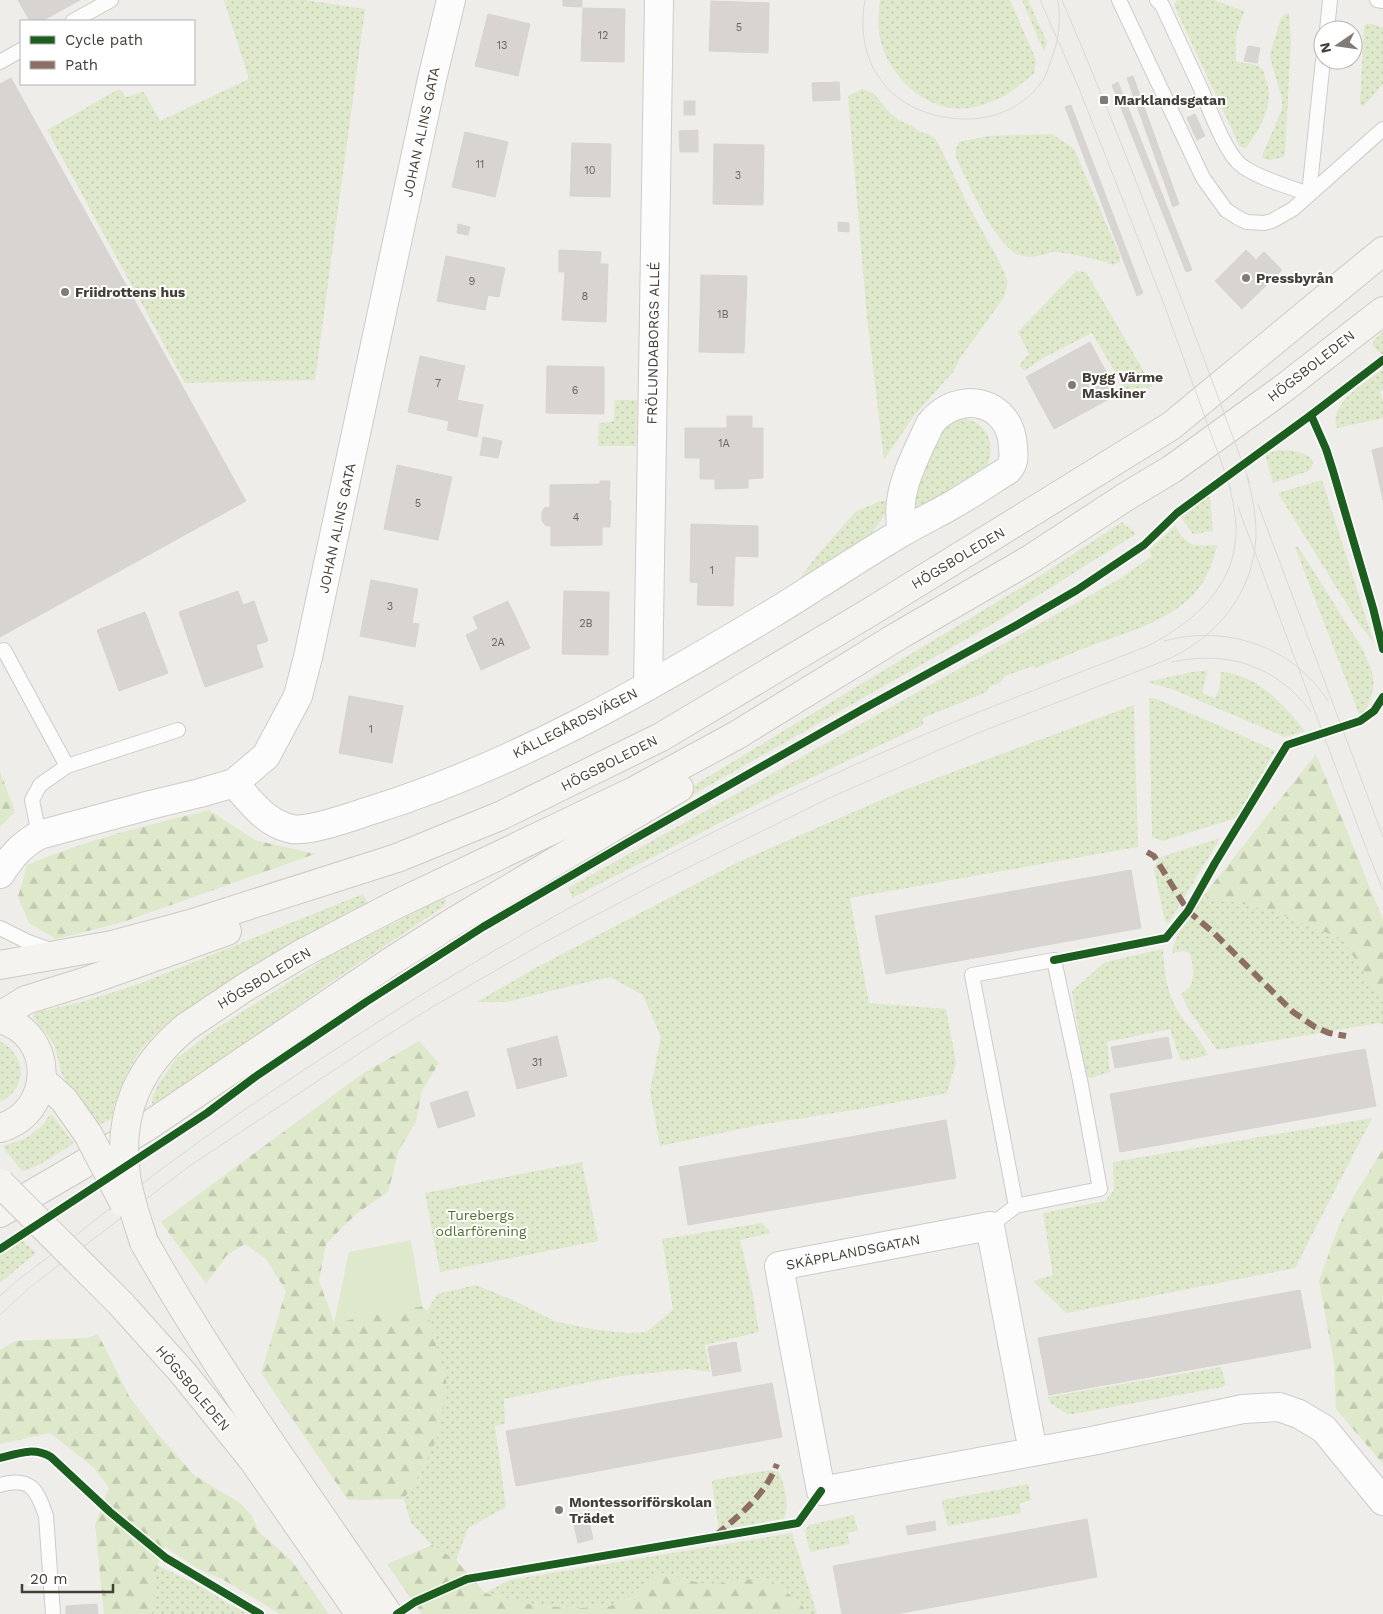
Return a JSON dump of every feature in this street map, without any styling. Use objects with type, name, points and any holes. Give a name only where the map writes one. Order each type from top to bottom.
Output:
[{"type":"main road","name":"HÖGSBOLEDEN","points":[[0,965],[112,945],[190,924],[397,858],[500,816],[661,737],[870,612],[1171,426],[1383,251]]},
{"type":"main road","name":"HÖGSBOLEDEN","points":[[144,1242],[131,1202],[126,1175],[124,1153],[126,1122],[133,1096],[142,1076],[169,1041],[186,1027],[244,988],[301,954],[395,904],[634,791],[736,735],[898,636],[1029,560],[1126,496],[1172,469],[1280,391],[1383,311]]},
{"type":"main road","name":"HÖGSBOLEDEN","points":[[0,1213],[145,1128],[455,920],[742,750],[834,676]]},
{"type":"main road","name":"HÖGSBOLEDEN","points":[[0,1128],[15,1122],[30,1109],[42,1080],[40,1059],[32,1040],[16,1026],[0,1018],[26,1000],[86,981],[369,881],[448,847],[500,816]]},
{"type":"main road","name":"HÖGSBOLEDEN","points":[[42,1080],[64,1100],[88,1134],[144,1242],[173,1293],[211,1353],[388,1614]]},
{"type":"main road","name":"HÖGSBOLEDEN","points":[[0,1183],[121,1304],[183,1373],[253,1460],[360,1614]]},
{"type":"street","name":"JOHAN ALINS GATA","points":[[0,874],[24,844],[39,835],[234,783],[266,756],[298,696],[329,563],[432,79],[451,0]]},
{"type":"street","name":"FRÖLUNDABORGS ALLÉ","points":[[648,686],[659,0]]},
{"type":"street","name":"KÄLLEGÅRDSVÄGEN","points":[[234,783],[258,811],[278,825],[294,829],[327,825],[428,792],[542,741],[648,686],[1008,470],[1013,465],[1012,435],[1008,424],[1001,415],[982,405],[960,404],[943,411],[930,424],[903,487],[899,517],[902,532]]},
{"type":"street","name":"SKÄPPLANDSGATAN","points":[[990,1226],[779,1266],[821,1491],[1092,1441],[1243,1409],[1279,1407],[1300,1414],[1324,1429],[1383,1501]]},
{"type":"street","points":[[990,1226],[1033,1452]]},
{"type":"lane","points":[[75,20],[111,0]]},
{"type":"lane","points":[[1119,0],[1203,178],[1226,210],[1240,219],[1247,222],[1272,222],[1293,209],[1383,129]]},
{"type":"lane","points":[[1157,0],[1162,6],[1182,46],[1234,159],[1243,167],[1277,183],[1309,194]]},
{"type":"lane","points":[[1328,20],[1330,0]]},
{"type":"lane","points":[[1377,0],[1383,1]]},
{"type":"lane","points":[[0,62],[20,51]]},
{"type":"lane","points":[[1309,194],[1322,70]]},
{"type":"lane","points":[[4,650],[67,766]]},
{"type":"lane","points":[[39,835],[32,800],[40,785],[67,766],[178,730]]},
{"type":"lane","points":[[0,928],[26,941],[61,954]]},
{"type":"lane","points":[[990,1226],[1016,1206],[1100,1189],[1081,1085],[1054,960],[972,975],[1016,1206]]},
{"type":"lane","points":[[0,1485],[15,1481],[28,1483],[36,1491],[42,1504],[46,1516],[53,1614]]},
{"type":"green space","points":[[224,0],[305,0],[365,9],[315,380],[185,383],[47,130],[119,89],[126,97],[144,92],[160,121],[249,79]]},
{"type":"green space","points":[[880,0],[1010,0],[1036,60],[1034,74],[1009,93],[975,107],[959,109],[943,106],[928,100],[914,92],[902,80],[892,67],[885,53],[879,29]]},
{"type":"green space","points":[[1022,0],[1028,0],[1047,42],[1044,52]]},
{"type":"green space","points":[[1177,0],[1214,0],[1244,11],[1236,35],[1236,62],[1254,64],[1262,69],[1269,98],[1261,125],[1246,148],[1240,147],[1174,5]]},
{"type":"green space","points":[[1289,13],[1291,41],[1285,154],[1284,157],[1270,160],[1262,158],[1262,156],[1282,109],[1282,99],[1270,54],[1281,18]]},
{"type":"green space","points":[[1372,24],[1383,28],[1383,84],[1362,106],[1360,104],[1364,26]]},
{"type":"green space","points":[[862,89],[874,94],[890,113],[899,120],[935,138],[1008,282],[1003,299],[960,358],[954,371],[915,414],[884,460],[867,317],[848,96]]},
{"type":"green space","points":[[1052,134],[1074,149],[1120,256],[1120,262],[1113,265],[1058,252],[1030,257],[1013,252],[994,230],[968,184],[956,158],[956,149],[959,142],[988,136]]},
{"type":"green space","points":[[1076,271],[1086,272],[1153,387],[1125,389],[1092,333],[1045,357],[1024,371],[1019,365],[1029,354],[1018,332]]},
{"type":"green space","points":[[1383,332],[1382,355],[1373,346],[1373,341]]},
{"type":"green space","points":[[1383,369],[1383,389],[1380,392],[1383,403],[1383,418],[1337,428],[1338,410],[1343,402],[1350,394]]},
{"type":"green space","points":[[615,400],[637,400],[636,446],[598,446],[599,423],[614,420]]},
{"type":"green space","points":[[965,418],[981,427],[989,439],[991,447],[985,472],[911,518],[915,487],[926,441],[930,435],[942,427]]},
{"type":"green space","points":[[1279,450],[1297,452],[1309,456],[1312,460],[1312,465],[1309,471],[1273,483],[1265,454]]},
{"type":"green space","points":[[1322,480],[1374,643],[1359,624],[1278,493]]},
{"type":"green space","points":[[1210,495],[1213,531],[1193,534],[1181,517]]},
{"type":"green space","points":[[880,501],[886,501],[885,513],[867,539],[797,582],[855,512]]},
{"type":"green space","points":[[1122,522],[1136,534],[991,625],[654,817],[653,810],[1040,576]]},
{"type":"green space","points":[[1175,526],[1187,542],[1196,545],[1217,545],[1211,566],[1201,585],[1192,596],[1170,613],[1145,626],[1036,668],[1033,666],[1005,676],[999,684],[989,686],[987,692],[923,718],[923,725],[775,795],[572,898],[568,888],[1121,578],[1152,556],[1149,550]]},
{"type":"green space","points":[[1296,546],[1362,648],[1370,666],[1373,686],[1365,712],[1359,714]]},
{"type":"green space","points":[[1208,670],[1202,693],[1215,698],[1219,690],[1221,672],[1246,678],[1268,692],[1305,731],[1285,737],[1172,689],[1147,682]]},
{"type":"green space","points":[[1149,698],[1154,698],[1275,751],[1236,818],[1163,841],[1152,837]]},
{"type":"green space","points":[[1134,705],[1138,847],[850,898],[869,1003],[946,1009],[956,1062],[947,1093],[759,1125],[660,1146],[650,1091],[661,1037],[643,995],[610,977],[507,1002],[477,1002],[537,967],[736,863],[904,790]]},
{"type":"green space","points":[[1316,754],[1383,920],[1383,1002],[1342,939],[1273,911],[1204,895]]},
{"type":"green space","points":[[0,771],[15,812],[0,827]]},
{"type":"green space","points":[[209,810],[255,840],[315,854],[123,922],[56,939],[29,923],[18,897],[27,865],[49,856],[140,827]]},
{"type":"green space","points":[[1220,838],[1168,924],[1165,921],[1154,869],[1158,858]]},
{"type":"green space","points":[[363,894],[368,903],[220,986],[163,1027],[141,1050],[126,1074],[111,1119],[96,1126],[69,1088],[62,1075],[54,1044],[33,1017],[34,1013],[85,1001],[139,984]]},
{"type":"green space","points":[[1204,895],[1273,911],[1342,939],[1383,1002],[1383,1025],[1379,1023],[1217,1050],[1189,1010],[1181,994],[1189,987],[1193,978],[1193,965],[1189,953],[1183,951],[1173,953],[1172,950],[1178,934]]},
{"type":"green space","points":[[445,898],[446,902],[443,907],[331,982],[176,1092],[152,1104],[153,1095],[159,1083],[176,1059],[214,1030],[328,957]]},
{"type":"green space","points":[[1163,949],[1165,974],[1175,1006],[1208,1055],[1182,1061],[1170,1029],[1107,1042],[1110,1072],[1091,1078],[1086,1076],[1072,991],[1105,962]]},
{"type":"green space","points":[[0,1041],[9,1047],[15,1055],[21,1072],[16,1089],[0,1102]]},
{"type":"green space","points":[[419,1041],[439,1063],[422,1091],[416,1122],[399,1150],[388,1192],[356,1214],[326,1244],[319,1281],[334,1322],[422,1306],[427,1311],[447,1384],[439,1434],[423,1468],[404,1499],[348,1500],[261,1373],[286,1291],[266,1259],[245,1244],[227,1255],[206,1284],[161,1222],[362,1074]]},
{"type":"green space","points":[[50,1114],[73,1142],[72,1145],[40,1164],[22,1171],[3,1146],[25,1139],[43,1125]]},
{"type":"green space","points":[[1372,1118],[1295,1268],[1066,1313],[1033,1281],[1053,1275],[1043,1213],[1105,1201],[1114,1190],[1113,1162]]},
{"type":"green space","points":[[1383,1149],[1383,1464],[1336,1409],[1334,1363],[1319,1281],[1339,1225],[1354,1196]]},
{"type":"green space","name":"Turebergs odlarförening","points":[[582,1162],[598,1241],[440,1272],[425,1193]]},
{"type":"green space","points":[[762,1223],[771,1233],[740,1240],[759,1332],[705,1345],[710,1372],[689,1369],[621,1376],[504,1399],[505,1424],[495,1426],[506,1507],[468,1528],[456,1560],[432,1545],[411,1523],[404,1499],[423,1468],[447,1384],[427,1311],[437,1294],[476,1285],[515,1301],[554,1321],[591,1329],[627,1333],[646,1332],[673,1310],[662,1239]]},
{"type":"green space","points":[[20,1238],[36,1253],[0,1283],[0,1254]]},
{"type":"green space","points":[[411,1240],[422,1306],[334,1323],[349,1252]]},
{"type":"green space","points":[[98,1334],[129,1396],[156,1432],[194,1475],[240,1503],[252,1516],[259,1532],[291,1560],[329,1614],[280,1614],[222,1579],[200,1570],[165,1547],[157,1565],[152,1614],[104,1614],[95,1525],[109,1488],[93,1467],[50,1433],[0,1444],[0,1350],[15,1341],[87,1338]]},
{"type":"green space","points":[[1221,1367],[1226,1384],[1223,1387],[1073,1414],[1067,1414],[1050,1403],[1048,1397]]},
{"type":"green space","points":[[770,1470],[779,1472],[785,1489],[787,1502],[783,1519],[719,1530],[712,1482],[714,1480]]},
{"type":"green space","points":[[1028,1484],[1031,1500],[1020,1503],[1021,1513],[948,1526],[942,1504],[943,1500]]},
{"type":"green space","points":[[854,1515],[858,1531],[847,1533],[850,1544],[810,1552],[805,1531],[809,1525]]},
{"type":"green space","points":[[792,1533],[817,1614],[809,1614],[796,1599],[765,1577],[708,1585],[662,1573],[611,1606],[582,1608],[538,1606],[485,1593],[509,1580]]},
{"type":"green space","points":[[432,1545],[456,1560],[485,1593],[538,1606],[582,1608],[611,1606],[662,1573],[708,1585],[765,1577],[796,1599],[809,1614],[422,1614],[387,1564]]},
{"type":"green space","points":[[157,1565],[200,1586],[249,1614],[152,1614]]},
{"type":"building","points":[[18,0],[80,0],[44,20],[29,20]]},
{"type":"building","points":[[563,0],[582,0],[582,7],[563,6]]},
{"type":"building","points":[[711,1],[769,3],[768,53],[709,51]]},
{"type":"building","points":[[583,8],[625,9],[624,62],[581,61]]},
{"type":"building","points":[[488,14],[530,24],[518,76],[475,66]]},
{"type":"building","points":[[1248,46],[1260,48],[1257,63],[1244,61]]},
{"type":"building","points":[[1133,76],[1179,204],[1173,207],[1127,78]]},
{"type":"building","name":"Friidrottens hus","points":[[11,78],[246,501],[0,637],[0,84]]},
{"type":"building","points":[[839,82],[840,100],[813,101],[812,83]]},
{"type":"building","points":[[1118,82],[1192,270],[1186,272],[1112,85]]},
{"type":"building","points":[[684,101],[695,101],[695,115],[684,115]]},
{"type":"building","points":[[1071,105],[1143,293],[1137,296],[1065,107]]},
{"type":"building","points":[[1195,114],[1205,136],[1197,140],[1187,118]]},
{"type":"building","points":[[698,130],[698,152],[680,152],[679,131]]},
{"type":"building","points":[[465,132],[508,142],[495,197],[452,187]]},
{"type":"building","points":[[572,143],[611,144],[610,197],[570,196]]},
{"type":"building","points":[[714,144],[764,145],[763,205],[713,204]]},
{"type":"building","points":[[838,222],[849,223],[849,232],[838,231]]},
{"type":"building","points":[[458,224],[470,227],[468,235],[457,233]]},
{"type":"building","points":[[559,250],[601,252],[600,264],[608,264],[606,322],[562,320],[565,272],[559,272]]},
{"type":"building","name":"Pressbyrån","points":[[1246,250],[1256,260],[1264,252],[1282,270],[1242,309],[1215,281]]},
{"type":"building","points":[[446,256],[505,268],[499,297],[488,295],[485,310],[437,301]]},
{"type":"building","points":[[701,275],[747,276],[744,353],[699,352]]},
{"type":"building","name":"Bygg Värme Maskiner","points":[[1090,342],[1118,394],[1054,429],[1026,377]]},
{"type":"building","points":[[420,356],[465,366],[457,400],[483,405],[477,437],[447,430],[449,421],[408,412]]},
{"type":"building","points":[[547,366],[604,367],[604,414],[546,413]]},
{"type":"building","points":[[727,416],[752,416],[752,428],[763,428],[763,478],[748,479],[748,488],[715,489],[715,479],[700,479],[700,458],[685,458],[685,428],[727,428]]},
{"type":"building","points":[[483,437],[502,441],[498,458],[480,455]]},
{"type":"building","points":[[1383,447],[1383,500],[1372,450]]},
{"type":"building","points":[[397,465],[452,477],[438,540],[384,529]]},
{"type":"building","points":[[600,481],[610,481],[609,501],[611,501],[610,527],[602,527],[602,545],[551,546],[551,526],[546,526],[542,521],[544,508],[550,507],[550,485],[600,484]]},
{"type":"building","points":[[691,524],[758,526],[758,557],[735,556],[733,606],[697,605],[698,583],[690,582]]},
{"type":"building","points":[[371,580],[418,589],[412,623],[419,624],[415,647],[360,636]]},
{"type":"building","points":[[238,591],[243,605],[254,601],[268,641],[256,645],[263,667],[205,687],[179,612]]},
{"type":"building","points":[[564,591],[609,592],[608,655],[562,654]]},
{"type":"building","points":[[508,601],[530,648],[481,670],[466,635],[478,629],[473,617]]},
{"type":"building","points":[[145,612],[168,673],[119,691],[97,630]]},
{"type":"building","points":[[349,696],[403,706],[392,763],[339,753]]},
{"type":"building","points":[[1131,870],[1141,928],[886,974],[875,916]]},
{"type":"building","points":[[557,1036],[567,1076],[517,1089],[507,1049]]},
{"type":"building","points":[[1168,1037],[1172,1058],[1115,1068],[1111,1047]]},
{"type":"building","points":[[1365,1049],[1376,1106],[1120,1152],[1110,1094]]},
{"type":"building","points":[[467,1091],[475,1116],[438,1128],[430,1103]]},
{"type":"building","points":[[946,1120],[956,1178],[688,1225],[679,1167]]},
{"type":"building","points":[[1300,1290],[1311,1348],[1049,1395],[1038,1338]]},
{"type":"building","points":[[736,1342],[741,1371],[713,1376],[708,1347]]},
{"type":"building","points":[[772,1383],[782,1437],[516,1486],[506,1431]]},
{"type":"building","points":[[587,1512],[593,1539],[578,1543],[572,1516]]},
{"type":"building","points":[[1087,1519],[1097,1577],[896,1614],[842,1614],[833,1566]]},
{"type":"building","points":[[935,1521],[936,1530],[908,1535],[906,1526]]},
{"type":"building","points":[[97,1604],[98,1614],[66,1614],[66,1606]]},
{"type":"tram line","points":[[865,0],[863,25],[866,48],[873,68],[885,86],[901,100],[920,110],[942,117],[967,119],[988,117],[1008,110],[1025,99],[1042,82],[1048,70],[1058,38],[1058,0]]},
{"type":"tram line","points":[[1040,0],[1078,86],[1165,307],[1231,489]]},
{"type":"tram line","points":[[1062,0],[1136,180],[1250,483]]},
{"type":"tram line","points":[[0,1315],[29,1288],[191,1165],[378,1041],[434,1006],[547,941],[653,885],[827,799],[978,733],[1183,652],[1216,626],[1229,611],[1249,575],[1254,555],[1256,534],[1253,505],[1247,477]]},
{"type":"tram line","points":[[0,1296],[141,1184],[254,1104],[431,989],[556,915],[683,847],[813,784],[1013,698],[1148,646],[1182,625],[1210,599],[1230,566],[1235,547],[1236,526],[1229,484]]},
{"type":"tram line","points":[[1258,504],[1383,837]]},
{"type":"tram line","points":[[1238,507],[1383,890]]},
{"type":"tram line","points":[[1164,641],[1187,636],[1211,635],[1234,638],[1256,644],[1277,653],[1296,666],[1313,682],[1328,701]]},
{"type":"tram line","points":[[1172,662],[1212,658],[1231,660],[1249,665],[1266,672],[1282,683],[1311,712]]},
{"type":"marked path","points":[[1147,852],[1154,856],[1188,911],[1214,933],[1293,1012],[1315,1027],[1329,1033],[1346,1036]]},
{"type":"marked path","points":[[716,1535],[759,1495],[777,1464]]},
{"type":"cycle path","points":[[1311,415],[1383,360]]},
{"type":"cycle path","points":[[0,1249],[207,1113],[255,1077],[366,1002],[483,927],[863,709],[1077,590],[1144,545],[1177,513],[1311,415],[1326,449],[1333,471],[1383,649]]},
{"type":"cycle path","points":[[1054,960],[1166,938],[1188,911],[1287,745],[1360,721],[1374,711],[1383,697]]},
{"type":"cycle path","points":[[0,1458],[32,1452],[39,1452],[51,1457],[110,1512],[166,1558],[260,1614]]},
{"type":"cycle path","points":[[397,1614],[415,1602],[467,1579],[798,1523],[821,1491]]},
{"type":"place","name":"Marklandsgatan","points":[[1104,100]]},
{"type":"place","name":"Pressbyrån","points":[[1246,278]]},
{"type":"place","name":"Friidrottens hus","points":[[65,292]]},
{"type":"place","name":"Bygg Värme Maskiner","points":[[1072,385]]},
{"type":"place","name":"Montessoriförskolan Trädet","points":[[559,1510]]}]
